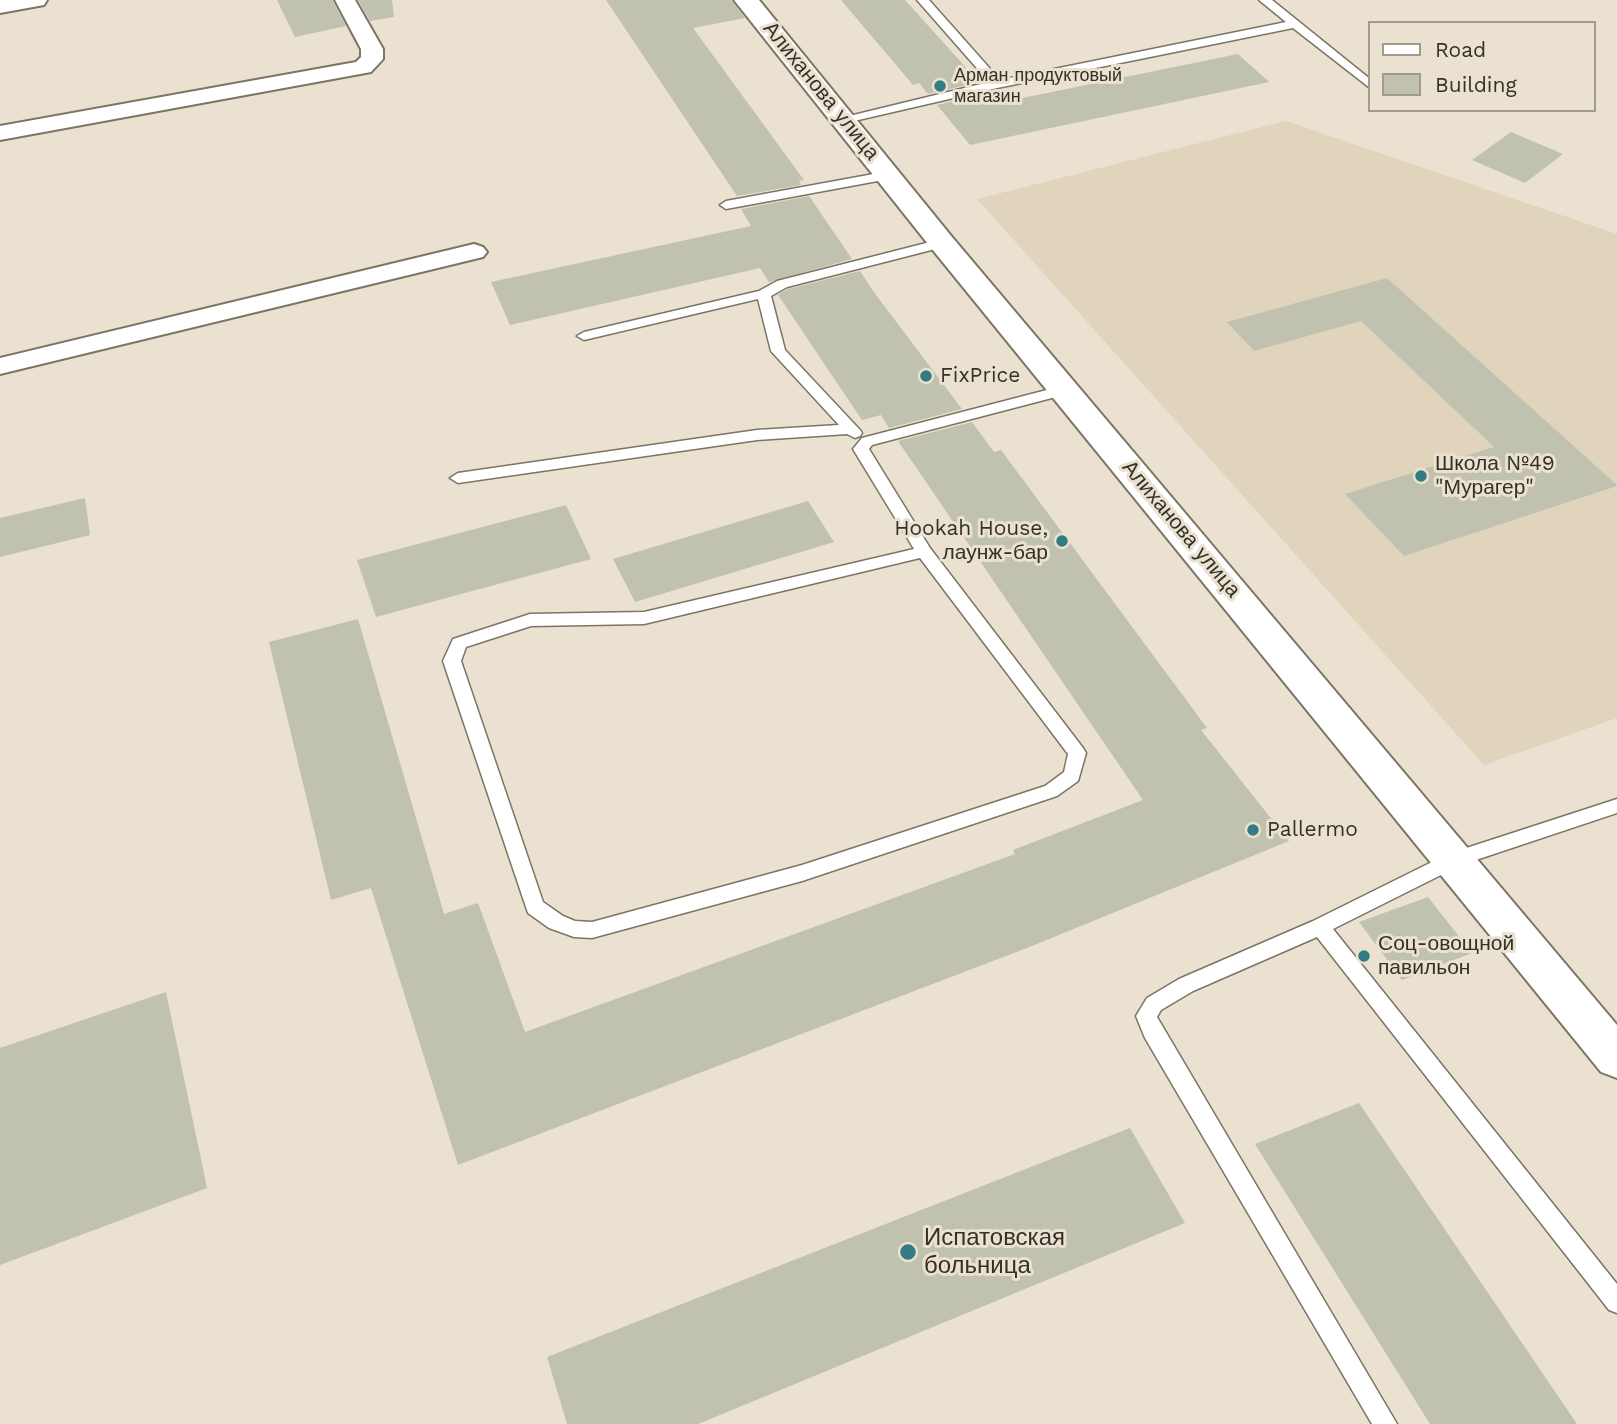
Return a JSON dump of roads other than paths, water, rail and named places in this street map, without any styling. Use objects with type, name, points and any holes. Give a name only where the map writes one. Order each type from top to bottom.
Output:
[{"type":"street","points":[[0,6],[35,0]]},
{"type":"street","points":[[0,133],[363,68],[372,60],[372,49],[345,0]]},
{"type":"street","name":"Алиханова улица","points":[[746,0],[890,175],[942,243],[1455,859],[1617,1058]]},
{"type":"street","points":[[0,366],[474,252]]},
{"type":"lane","points":[[923,0],[997,84]]},
{"type":"lane","points":[[1265,0],[1368,83]]},
{"type":"lane","points":[[845,121],[997,84],[1295,24]]},
{"type":"lane","points":[[726,205],[890,175]]},
{"type":"lane","points":[[584,335],[764,294],[782,284],[942,243]]},
{"type":"lane","points":[[764,294],[778,351],[848,429],[867,441]]},
{"type":"lane","points":[[924,552],[644,618],[530,620],[459,643],[452,660],[536,907],[556,922],[574,929],[592,930],[802,873],[1051,791],[1072,776],[1077,753],[924,552],[861,449],[867,441],[1066,390]]},
{"type":"lane","points":[[458,478],[757,435],[848,429]]},
{"type":"lane","points":[[1385,1424],[1152,1032],[1146,1016],[1154,1004],[1186,985],[1320,928],[1455,859],[1617,806]]},
{"type":"lane","points":[[1320,928],[1617,1302]]},
{"type":"place","name":"Арман продуктовый магазин","points":[[940,86]]},
{"type":"place","name":"FixPrice","points":[[926,376]]},
{"type":"place","name":"Школа №49 \"Мурагер\"","points":[[1421,476]]},
{"type":"place","name":"Hookah House, лаунж-бар","points":[[1062,541]]},
{"type":"place","name":"Pallermo","points":[[1253,830]]},
{"type":"place","name":"Соц-овощной павильон","points":[[1364,956]]},
{"type":"place","name":"Испатовская больница","points":[[908,1252]]}]
